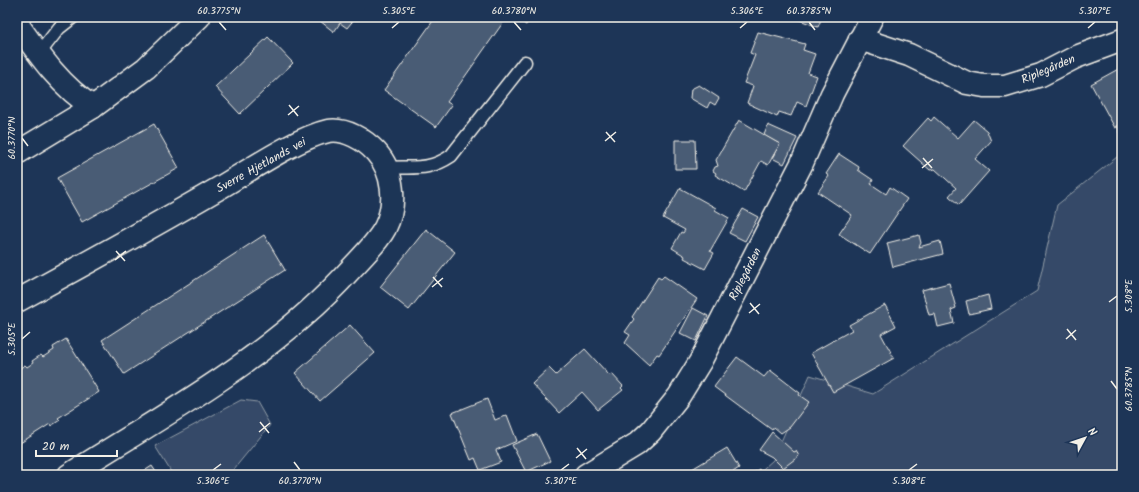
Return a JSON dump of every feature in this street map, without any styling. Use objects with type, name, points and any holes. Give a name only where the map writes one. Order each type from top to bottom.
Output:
[{"type":"street","points":[[19,17],[18,25],[38,55],[79,99],[93,107]]},
{"type":"street","points":[[17,153],[93,107],[146,68],[199,17]]},
{"type":"street","name":"Riplegården","points":[[586,475],[637,444],[651,431],[679,396],[700,362],[798,170],[832,94],[872,17]]},
{"type":"street","name":"Riplegården","points":[[860,39],[909,55],[967,83],[984,86],[1004,86],[1041,75],[1076,57],[1122,40]]},
{"type":"street","name":"Sverre Hjetlands vei","points":[[17,301],[152,227],[300,142],[330,131],[343,132],[361,138],[377,153],[386,168],[392,185],[393,207],[385,228],[375,243],[330,293],[298,321],[227,375],[69,475]]},
{"type":"lane","points":[[38,55],[59,28],[73,17]]},
{"type":"lane","points":[[386,168],[420,168],[438,164],[451,156],[525,62]]},
{"type":"shaded area","points":[[1122,153],[1122,475],[756,475],[773,460],[810,375],[873,394],[1037,291],[1057,205]]},
{"type":"shaded area","points":[[241,400],[257,402],[270,425],[229,475],[173,475],[155,446]]},
{"type":"building","points":[[315,17],[356,17],[347,28],[340,23],[334,32]]},
{"type":"building","points":[[438,17],[507,17],[447,102],[452,105],[436,127],[384,90],[435,18],[437,19]]},
{"type":"building","points":[[514,17],[532,17],[526,25]]},
{"type":"building","points":[[792,17],[822,17],[818,27]]},
{"type":"building","points":[[758,32],[805,44],[803,50],[815,54],[808,73],[817,76],[806,106],[797,102],[791,116],[779,112],[777,117],[747,103],[753,86],[744,83],[755,55],[750,53]]},
{"type":"building","points":[[268,37],[293,63],[240,114],[215,87]]},
{"type":"building","points":[[1122,67],[1122,124],[1115,128],[1091,84]]},
{"type":"building","points":[[699,85],[719,98],[715,105],[710,102],[707,108],[690,98],[691,89]]},
{"type":"building","points":[[934,117],[958,138],[974,120],[987,131],[991,141],[975,159],[989,171],[959,205],[949,196],[956,188],[935,169],[930,170],[903,146],[928,118],[931,121]]},
{"type":"building","points":[[739,120],[780,144],[768,165],[761,161],[744,192],[715,175],[716,173],[713,171],[715,167],[718,166],[716,160]]},
{"type":"building","points":[[154,124],[179,168],[82,222],[57,178]]},
{"type":"building","points":[[1122,124],[1122,137],[1117,126]]},
{"type":"building","points":[[768,125],[797,138],[784,164],[772,158],[780,144],[764,135]]},
{"type":"building","points":[[675,140],[695,140],[696,169],[675,169]]},
{"type":"building","points":[[839,154],[859,167],[858,170],[873,180],[871,184],[886,194],[890,187],[907,199],[870,254],[839,234],[852,215],[818,192],[829,176],[826,174]]},
{"type":"building","points":[[680,188],[716,208],[715,210],[729,218],[710,251],[714,253],[705,269],[684,258],[685,256],[672,248],[681,232],[683,233],[685,230],[663,218]]},
{"type":"building","points":[[743,209],[758,217],[745,241],[729,233]]},
{"type":"building","points":[[426,229],[455,252],[409,310],[380,287]]},
{"type":"building","points":[[264,235],[285,270],[124,374],[102,340]]},
{"type":"building","points":[[919,235],[921,243],[919,247],[940,241],[943,254],[893,267],[887,243]]},
{"type":"building","points":[[664,276],[697,299],[659,355],[657,354],[649,365],[625,343],[630,335],[625,332],[634,319],[632,317],[658,277],[661,279]]},
{"type":"building","points":[[949,283],[956,308],[951,310],[954,323],[938,327],[935,314],[929,315],[922,290]]},
{"type":"building","points":[[988,295],[991,309],[969,314],[966,301]]},
{"type":"building","points":[[885,305],[896,326],[881,334],[894,358],[833,392],[811,353],[852,330],[849,325]]},
{"type":"building","points":[[693,308],[708,316],[696,341],[680,333]]},
{"type":"building","points":[[350,325],[375,353],[320,401],[295,373]]},
{"type":"building","points":[[66,339],[99,392],[58,418],[60,420],[51,426],[50,424],[17,445],[17,370],[25,365],[27,367],[33,363],[32,361],[41,355],[43,357],[54,350],[53,347]]},
{"type":"building","points":[[585,349],[609,375],[612,374],[623,386],[621,388],[623,390],[598,410],[582,392],[559,413],[532,384],[549,368],[556,375]]},
{"type":"building","points":[[737,357],[764,377],[770,370],[800,393],[799,395],[809,402],[790,427],[781,433],[774,427],[772,430],[714,387]]},
{"type":"building","points":[[487,399],[495,420],[507,415],[517,441],[496,450],[501,462],[480,470],[475,458],[471,460],[452,413]]},
{"type":"building","points":[[772,432],[794,452],[796,451],[799,456],[783,468],[772,457],[759,450]]},
{"type":"building","points":[[537,434],[550,461],[526,472],[512,445]]},
{"type":"building","points":[[727,448],[739,468],[730,474],[731,475],[682,475]]},
{"type":"building","points":[[152,466],[158,475],[138,475]]},
{"type":"building","points":[[759,469],[763,475],[751,475]]}]
